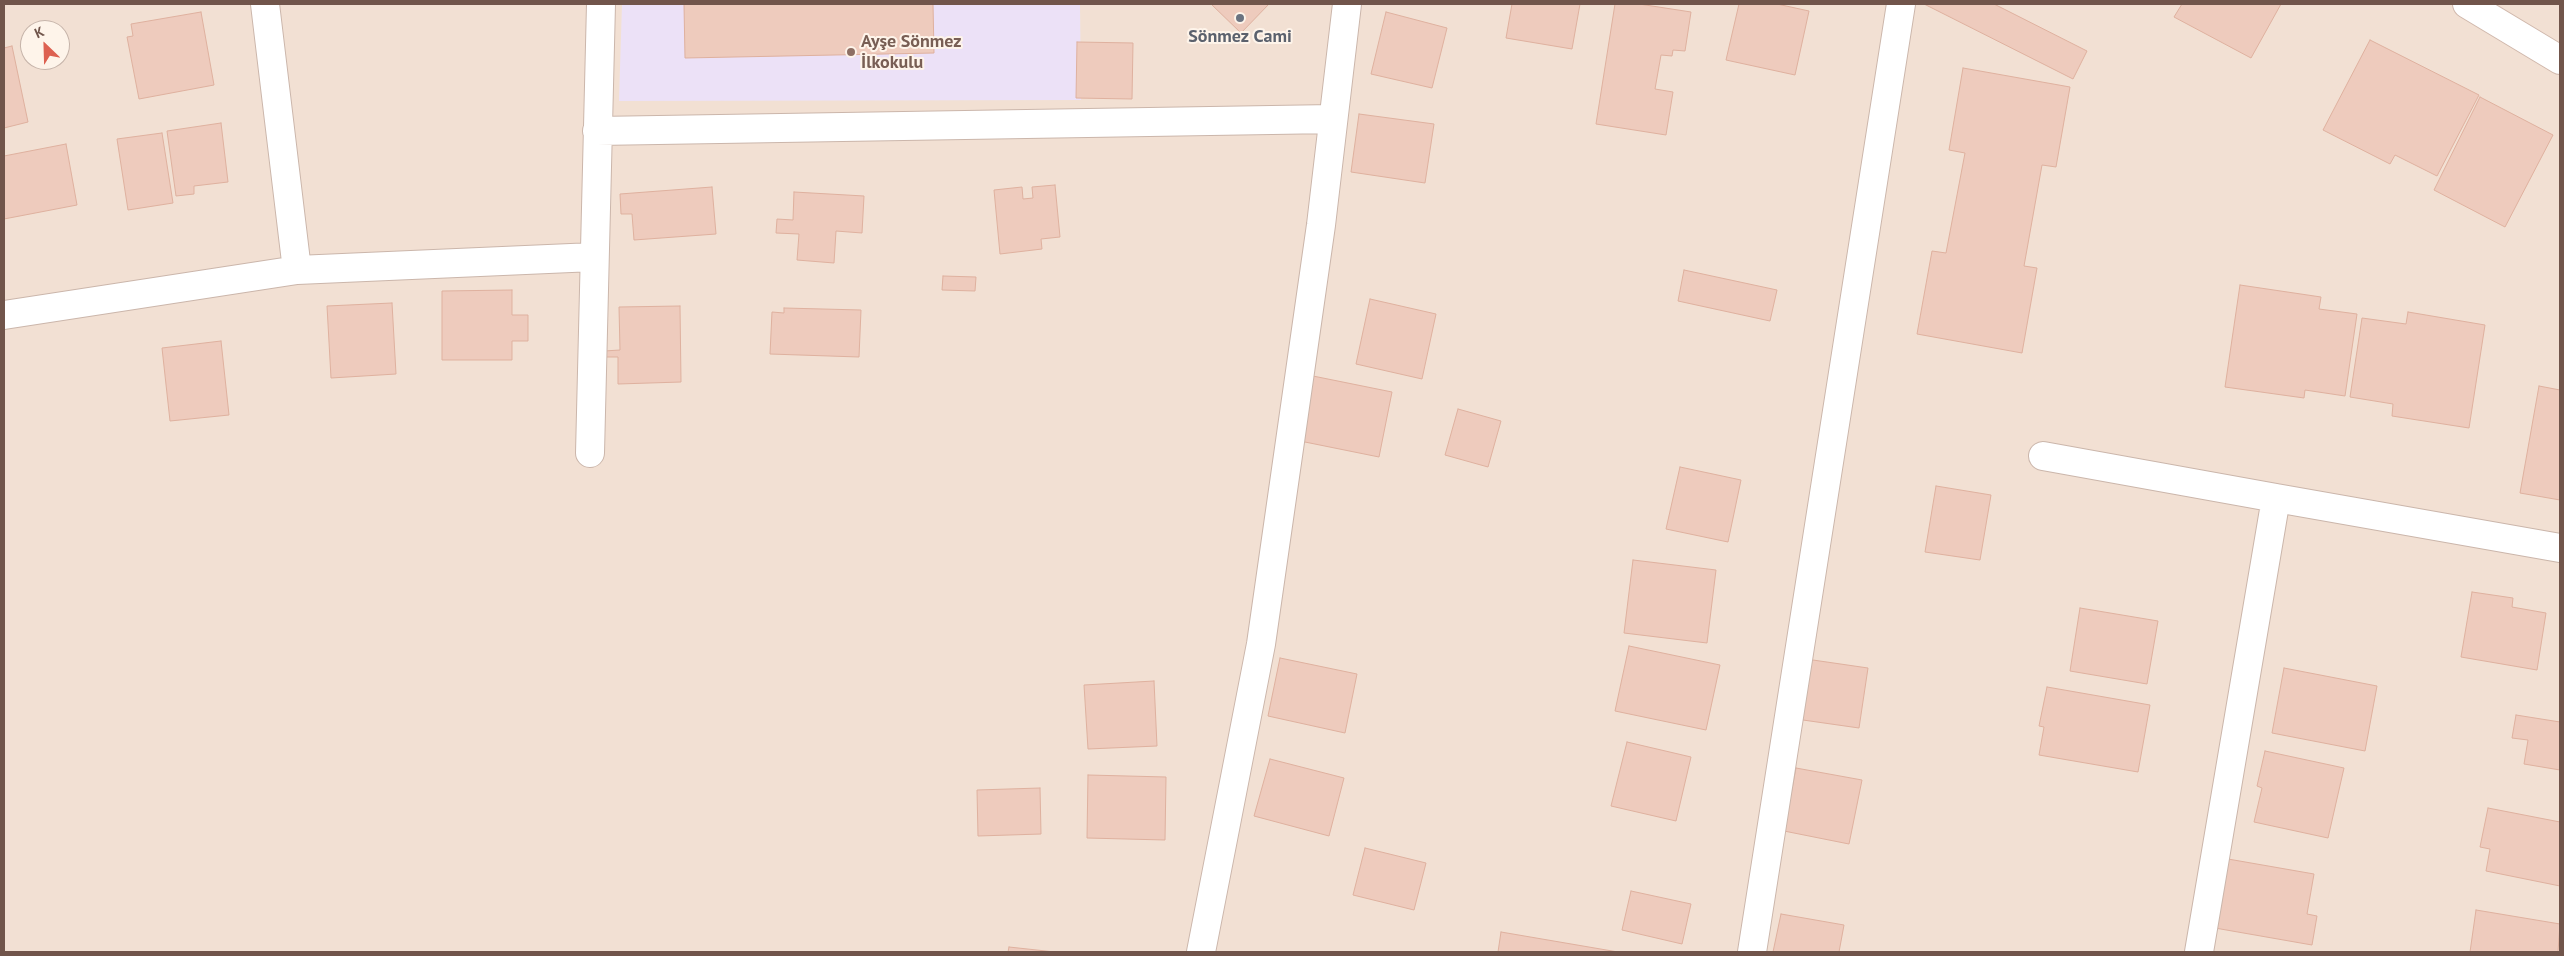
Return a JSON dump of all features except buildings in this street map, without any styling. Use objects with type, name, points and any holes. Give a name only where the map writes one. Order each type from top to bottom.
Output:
[{"type":"street","points":[[265,4],[297,270]]},
{"type":"street","points":[[590,453],[601,4]]},
{"type":"street","points":[[1201,952],[1261,644],[1321,225],[1347,4]]},
{"type":"street","points":[[1752,952],[1901,4]]},
{"type":"street","points":[[2467,4],[2560,60]]},
{"type":"street","points":[[597,131],[1333,119]]},
{"type":"street","points":[[4,315],[297,270],[594,257]]},
{"type":"street","points":[[2043,456],[2560,548]]},
{"type":"street","points":[[2199,952],[2276,498]]},
{"type":"shaded area","points":[[4,4],[2560,4],[2560,952],[4,952]]},
{"type":"shaded area","name":"Ayşe Sönmez İlkokulu","points":[[622,4],[1080,4],[1081,100],[619,101]]},
{"type":"place","name":"Sönmez Cami","points":[[1240,18]]},
{"type":"place","name":"Ayşe Sönmez İlkokulu","points":[[851,52]]}]
